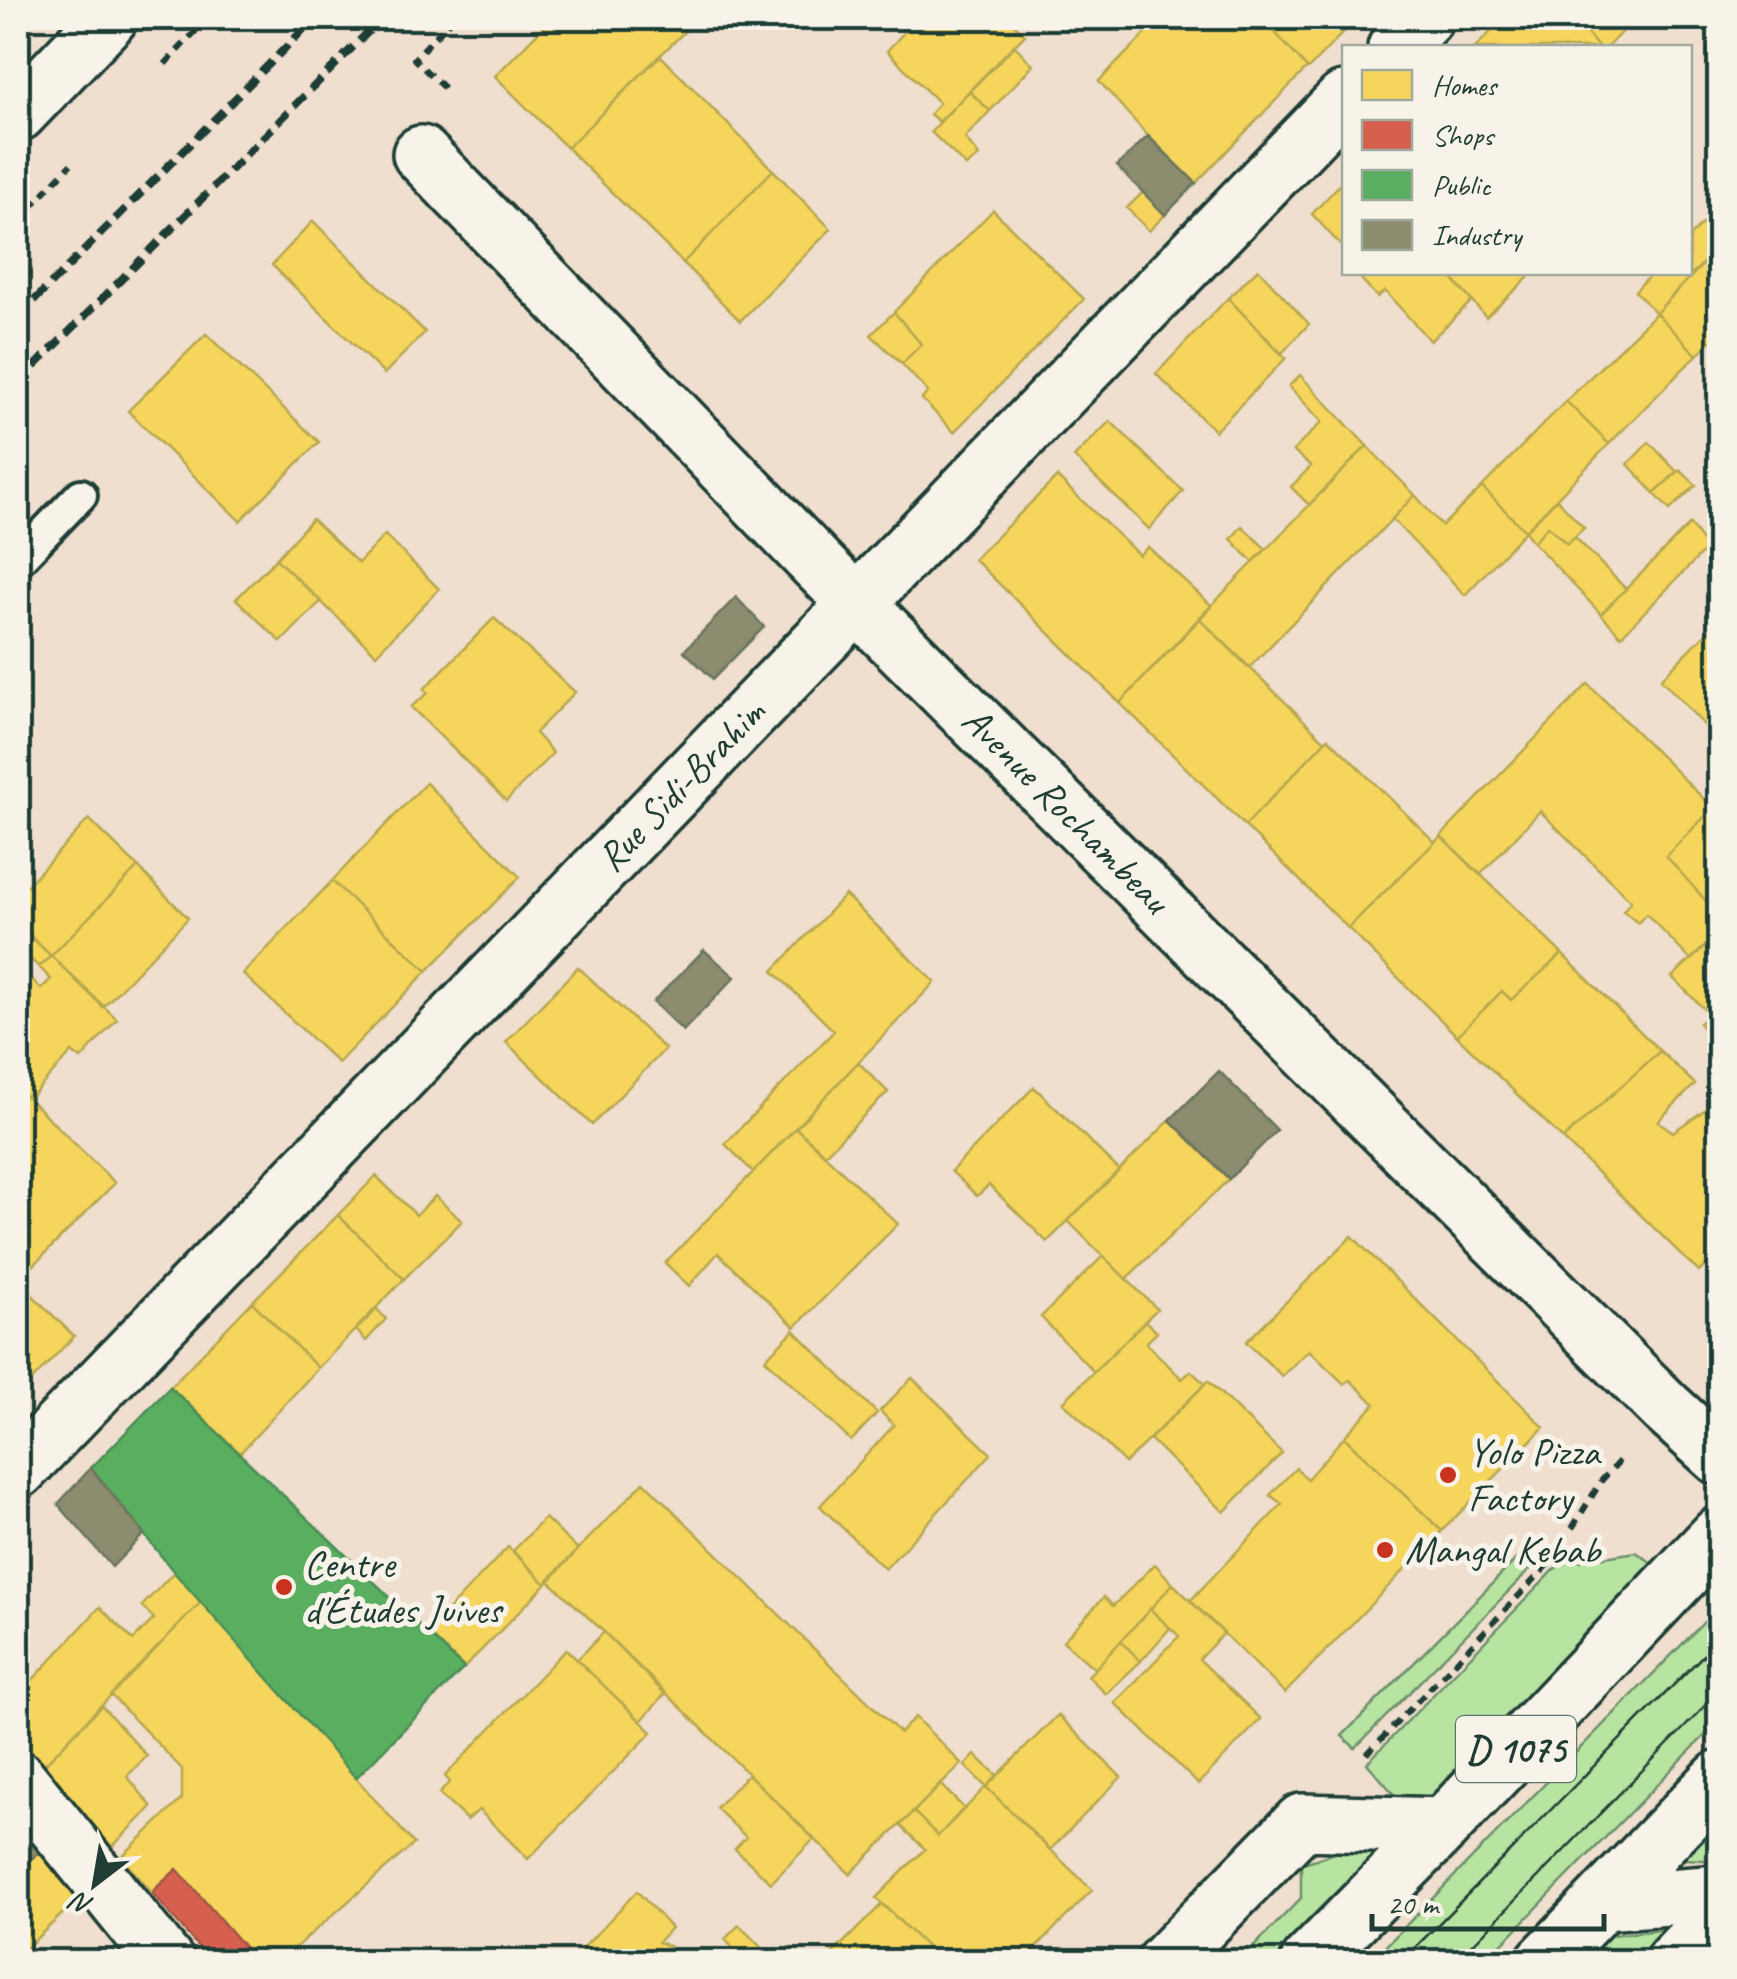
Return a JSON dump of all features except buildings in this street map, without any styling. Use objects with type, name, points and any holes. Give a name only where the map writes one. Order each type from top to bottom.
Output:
[{"type":"street","points":[[18,113],[109,18]]},
{"type":"street","points":[[1399,45],[1425,18]]},
{"type":"street","name":"Rue Sidi-Brahim","points":[[18,1470],[1342,102]]},
{"type":"street","name":"Avenue Rochambeau","points":[[421,154],[763,508],[1666,1408],[1720,1457]]},
{"type":"street","name":"D 1075","points":[[1309,1962],[1720,1534]]},
{"type":"street","points":[[18,1779],[166,1962]]},
{"type":"street","points":[[1544,1962],[1720,1779]]},
{"type":"street","points":[[1166,1962],[1302,1822],[1443,1826]]},
{"type":"street","points":[[1603,1902],[1720,1893]]},
{"type":"street","points":[[1673,1962],[1720,1912]]},
{"type":"lane","points":[[18,560],[81,495]]},
{"type":"path","points":[[438,82],[414,59],[453,18]]},
{"type":"path","points":[[1302,1822],[1552,1562],[1602,1480]]},
{"type":"green space","points":[[1534,1541],[1546,1553],[1355,1748],[1342,1736]]},
{"type":"green space","points":[[1636,1552],[1661,1569],[1449,1788],[1430,1798],[1398,1799],[1367,1763],[1560,1564]]},
{"type":"green space","points":[[1706,1620],[1719,1633],[1719,1721],[1485,1961],[1371,1961]]},
{"type":"green space","points":[[1719,1816],[1719,1861],[1686,1859],[1688,1848]]},
{"type":"green space","points":[[1368,1842],[1381,1854],[1276,1961],[1239,1962],[1301,1898],[1301,1864]]},
{"type":"green space","points":[[1671,1929],[1647,1957],[1613,1953],[1605,1961],[1577,1962],[1602,1936]]},
{"type":"tram line","points":[[1401,1962],[1720,1638]]},
{"type":"tram line","points":[[1455,1962],[1720,1691]]},
{"type":"railway","points":[[18,317],[315,18]]},
{"type":"railway","points":[[18,383],[382,18]]},
{"type":"place","name":"Yolo Pizza Factory","points":[[1448,1475]]},
{"type":"place","name":"Mangal Kebab","points":[[1385,1550]]},
{"type":"place","name":"Centre d'Études Juives","points":[[284,1587]]}]
